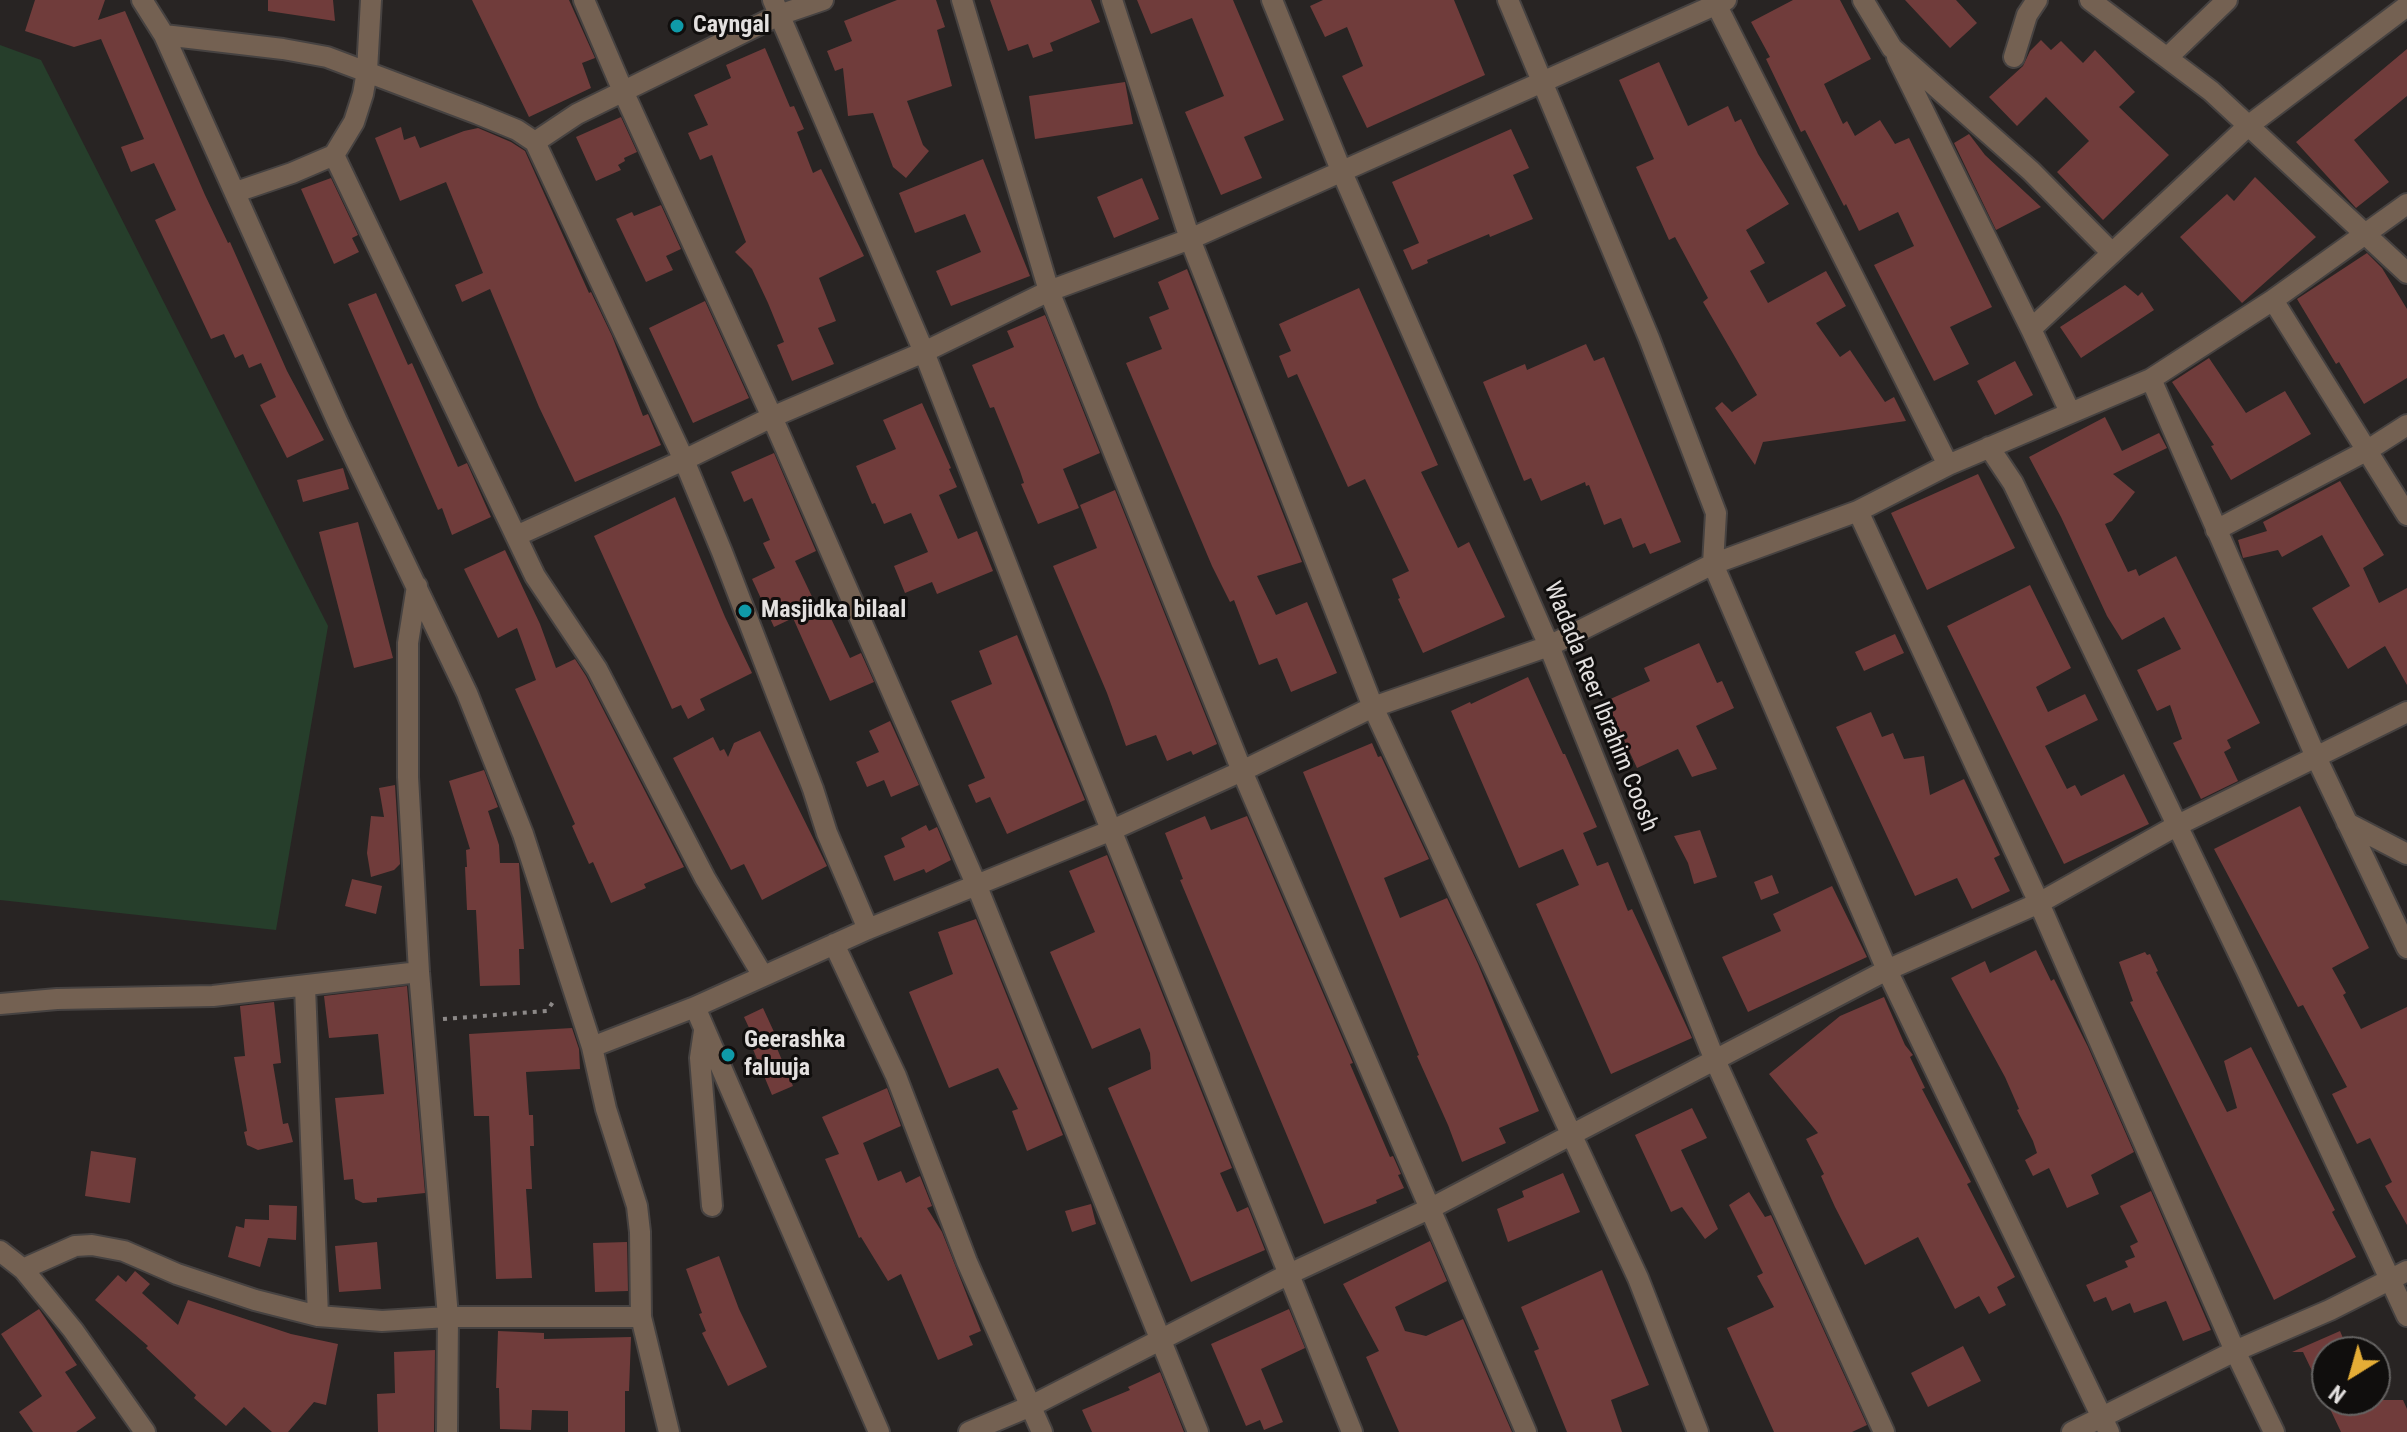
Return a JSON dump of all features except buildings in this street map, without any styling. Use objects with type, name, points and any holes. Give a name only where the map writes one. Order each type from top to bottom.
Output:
[{"type":"street","points":[[142,0],[164,35],[338,423],[417,586],[494,757],[523,834],[592,1047],[606,1109],[637,1206],[641,1317],[669,1432]]},
{"type":"street","points":[[236,192],[334,155],[354,122],[367,71],[371,0]]},
{"type":"street","points":[[584,0],[772,417],[976,884],[1198,1432]]},
{"type":"street","points":[[535,142],[577,114],[776,7],[823,0]]},
{"type":"street","points":[[962,0],[1049,291],[1242,771],[1526,1432]]},
{"type":"street","points":[[1112,0],[1190,239],[1373,707],[1638,1278],[1698,1432]]},
{"type":"street","name":"Wadada Reer Ibrahim Coosh","points":[[1272,0],[1341,170],[1549,646],[1714,1058],[1884,1432]]},
{"type":"street","points":[[1508,0],[1649,338],[1716,513],[1713,564],[1887,970],[2105,1425]]},
{"type":"street","points":[[1863,0],[1892,48],[2070,412]]},
{"type":"street","points":[[2014,57],[2027,15],[2037,0]]},
{"type":"street","points":[[2090,0],[2211,91],[2407,273]]},
{"type":"street","points":[[2167,58],[2227,0]]},
{"type":"street","points":[[516,536],[772,417],[924,352],[1049,291],[1190,239],[1719,2],[1948,465]]},
{"type":"street","points":[[2031,329],[2248,126],[2400,6]]},
{"type":"street","points":[[776,7],[924,352],[1287,1275],[1352,1432]]},
{"type":"street","points":[[164,35],[327,57],[478,114],[517,130],[535,142],[684,460],[768,670],[827,833],[868,929]]},
{"type":"street","points":[[1892,48],[2031,171],[2112,253]]},
{"type":"street","points":[[334,155],[552,605],[597,669],[705,878],[763,976]]},
{"type":"street","points":[[592,1047],[695,1007],[868,929],[1112,830],[1373,707],[1549,646],[1713,564],[1858,511],[1948,465],[2151,379],[2273,300],[2407,204]]},
{"type":"street","points":[[2273,300],[2407,515]]},
{"type":"street","points":[[2151,379],[2316,757],[2407,948]]},
{"type":"street","points":[[2216,530],[2368,450],[2407,425]]},
{"type":"street","points":[[1989,447],[2013,483],[2176,826],[2398,1275],[2407,1316]]},
{"type":"street","points":[[1858,511],[2039,903],[2235,1351],[2274,1432]]},
{"type":"street","points":[[417,586],[408,643],[407,727],[419,972],[448,1317],[447,1432]]},
{"type":"street","points":[[969,1432],[1031,1406],[1287,1275],[1431,1208],[1887,970],[2039,903],[2176,826],[2407,712]]},
{"type":"street","points":[[2347,823],[2407,854]]},
{"type":"street","points":[[834,944],[896,1076],[967,1262],[1042,1432]]},
{"type":"street","points":[[0,1004],[57,999],[213,996],[419,972]]},
{"type":"street","points":[[305,987],[318,1316]]},
{"type":"street","points":[[695,1007],[879,1432]]},
{"type":"street","points":[[705,1027],[700,1058],[712,1206]]},
{"type":"street","points":[[23,1269],[75,1246],[92,1245],[124,1251],[177,1274],[255,1300],[318,1316],[382,1321],[448,1317],[641,1317]]},
{"type":"street","points":[[0,1251],[23,1269],[73,1330],[145,1432]]},
{"type":"street","points":[[2072,1432],[2105,1425],[2235,1351],[2330,1310],[2398,1275]]},
{"type":"path","points":[[424,1020],[547,1011],[569,979]]},
{"type":"green space","points":[[0,45],[41,60],[328,626],[276,930],[0,900]]},
{"type":"place","name":"Cayngal","points":[[677,26]]},
{"type":"place","name":"Masjidka bilaal","points":[[745,611]]},
{"type":"place","name":"Geerashka faluuja","points":[[728,1055]]}]
